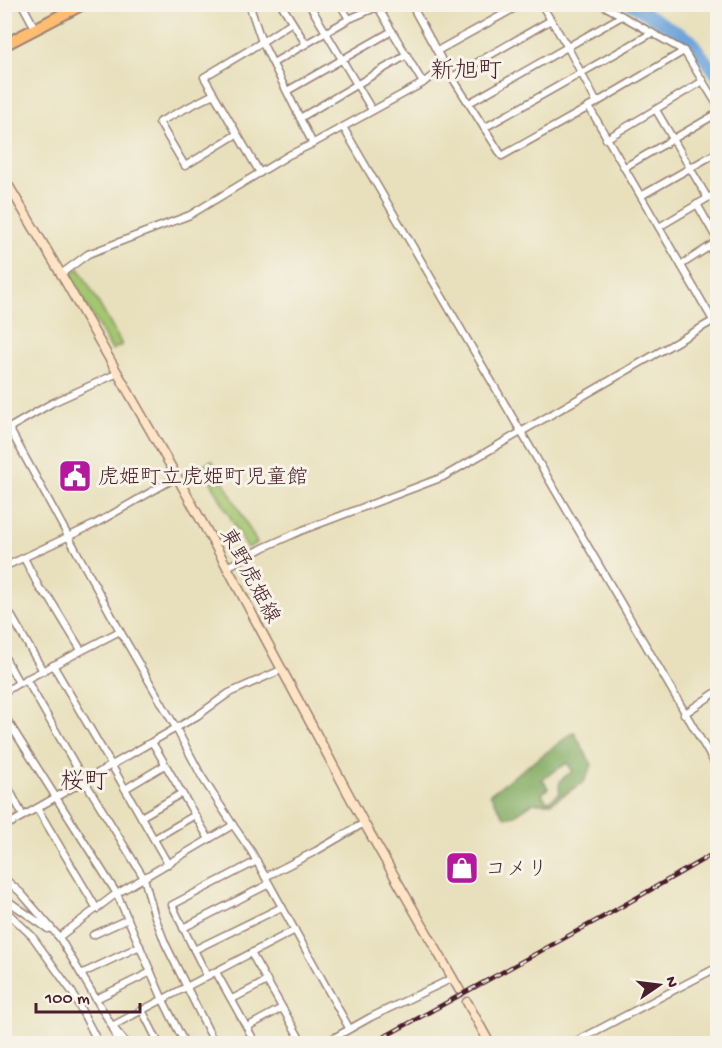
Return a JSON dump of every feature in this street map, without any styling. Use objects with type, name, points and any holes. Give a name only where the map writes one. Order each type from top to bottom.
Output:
[{"type":"highway","points":[[4,45],[83,4]]},
{"type":"main road","name":"東野虎姫線","points":[[4,178],[177,477],[364,824],[460,991]]},
{"type":"main road","points":[[467,1002],[489,1044]]},
{"type":"street","points":[[22,4],[36,30]]},
{"type":"street","points":[[249,4],[262,42],[312,144]]},
{"type":"street","points":[[281,4],[306,44]]},
{"type":"street","points":[[309,4],[372,110]]},
{"type":"street","points":[[340,4],[349,19]]},
{"type":"street","points":[[411,4],[445,66],[502,156],[684,51]]},
{"type":"street","points":[[437,51],[522,4]]},
{"type":"street","points":[[542,4],[597,103]]},
{"type":"street","points":[[601,4],[684,51],[717,106]]},
{"type":"street","points":[[273,63],[349,19],[377,6],[423,83]]},
{"type":"street","points":[[469,103],[622,16]]},
{"type":"street","points":[[452,77],[551,20]]},
{"type":"street","points":[[260,174],[204,76],[292,22]]},
{"type":"street","points":[[287,91],[392,31]]},
{"type":"street","points":[[484,128],[652,33]]},
{"type":"street","points":[[300,118],[407,55]]},
{"type":"street","points":[[61,274],[88,254],[190,215],[289,155],[423,83],[445,66]]},
{"type":"street","points":[[606,139],[703,81]]},
{"type":"street","points":[[214,94],[159,122],[185,166],[237,134]]},
{"type":"street","points":[[589,107],[715,320],[717,329]]},
{"type":"street","points":[[656,110],[707,197]]},
{"type":"street","points":[[625,167],[717,113]]},
{"type":"street","points":[[343,127],[717,769]]},
{"type":"street","points":[[641,196],[717,152]]},
{"type":"street","points":[[659,227],[717,192]]},
{"type":"street","points":[[681,265],[717,241],[697,204]]},
{"type":"street","points":[[227,567],[303,530],[442,477],[715,320]]},
{"type":"street","points":[[118,373],[52,403],[7,429],[202,777],[257,861],[349,1028]]},
{"type":"street","points":[[4,567],[95,524],[177,477]]},
{"type":"street","points":[[24,558],[40,590],[50,599],[81,650]]},
{"type":"street","points":[[4,603],[43,670]]},
{"type":"street","points":[[4,692],[120,631]]},
{"type":"street","points":[[4,656],[19,683]]},
{"type":"street","points":[[53,665],[168,864]]},
{"type":"street","points":[[4,827],[197,716],[229,693],[282,670]]},
{"type":"street","points":[[26,679],[144,878],[165,943],[215,1044]]},
{"type":"street","points":[[684,714],[717,691]]},
{"type":"street","points":[[4,715],[117,894],[163,1000],[185,1044]]},
{"type":"street","points":[[152,742],[209,839]]},
{"type":"street","points":[[125,789],[165,765]]},
{"type":"street","points":[[4,779],[23,816]]},
{"type":"street","points":[[141,817],[182,793]]},
{"type":"street","points":[[37,808],[97,909]]},
{"type":"street","points":[[154,839],[195,815]]},
{"type":"street","points":[[266,877],[364,824]]},
{"type":"street","points":[[59,937],[117,894],[232,825]]},
{"type":"street","points":[[207,976],[172,905],[257,861]]},
{"type":"street","points":[[4,878],[21,893],[59,937],[112,1026],[127,1044]]},
{"type":"street","points":[[183,928],[269,884]]},
{"type":"street","points":[[4,898],[59,937]]},
{"type":"street","points":[[194,950],[282,907]]},
{"type":"street","points":[[4,909],[32,936],[72,992],[99,1044]]},
{"type":"street","points":[[93,935],[128,919]]},
{"type":"street","points":[[112,1026],[295,930]]},
{"type":"street","points":[[81,974],[140,946]]},
{"type":"street","points":[[251,953],[303,1044]]},
{"type":"street","points":[[571,1044],[717,967]]},
{"type":"street","points":[[96,999],[151,972]]},
{"type":"street","points":[[216,972],[256,1044]]},
{"type":"street","points":[[323,1044],[349,1028],[453,978]]},
{"type":"street","points":[[232,999],[267,981]]},
{"type":"street","points":[[247,1027],[282,1008]]},
{"type":"street","points":[[142,1010],[159,1044]]},
{"type":"street","points":[[112,1026],[119,1044]]},
{"type":"green space","points":[[79,268],[122,345],[112,350],[69,275]]},
{"type":"green space","points":[[212,460],[257,543],[247,548],[202,465]]},
{"type":"green space","points":[[574,732],[592,765],[584,782],[551,803],[533,803],[515,815],[505,817],[490,794]],"holes":[[[567,763],[573,771],[560,782],[560,793],[549,801],[546,800],[542,794],[548,788],[542,779]]]},
{"type":"waterway","points":[[630,4],[691,40],[718,77]]},
{"type":"railway","points":[[371,1044],[718,851]]},
{"type":"place","name":"虎姫町立虎姫町児童館","points":[[75,476]]},
{"type":"place","name":"コメリ","points":[[462,868]]},
{"type":"district","name":"新旭町","points":[[466,69]]},
{"type":"district","name":"桜町","points":[[84,780]]}]
